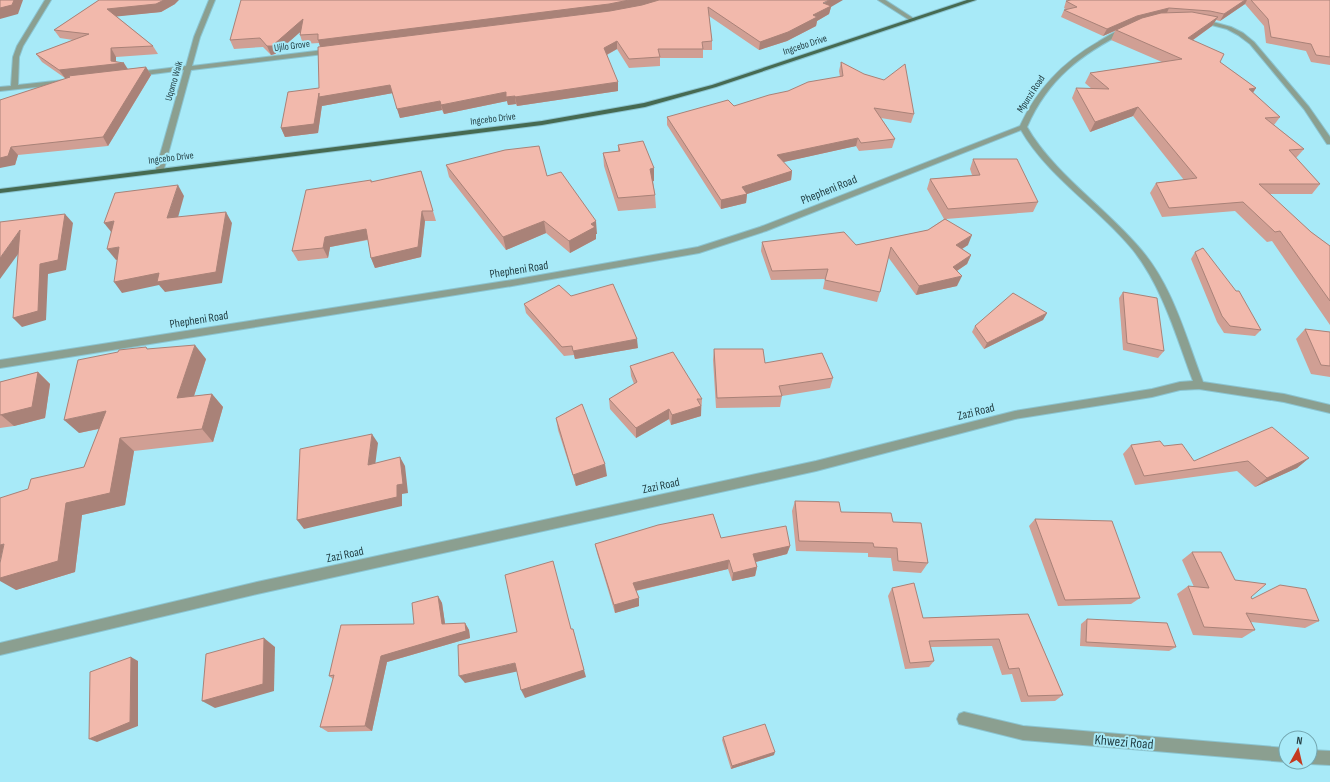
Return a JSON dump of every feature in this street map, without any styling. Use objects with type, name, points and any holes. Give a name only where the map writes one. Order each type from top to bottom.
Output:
[{"type":"main road","name":"Ingcebo Drive","points":[[0,190],[535,124],[611,112],[714,86],[973,0]]},
{"type":"street","points":[[14,88],[16,57],[20,46],[48,0]]},
{"type":"street","name":"Uqomo Walk","points":[[160,170],[197,37],[212,0]]},
{"type":"street","points":[[881,0],[914,20]]},
{"type":"street","points":[[1197,20],[1223,25],[1242,34],[1264,54],[1307,108],[1330,142]]},
{"type":"street","name":"Mpunzi Road","points":[[1134,26],[1113,36],[1058,73],[1047,84],[1027,115],[1023,126],[1030,139],[1042,154],[1135,247],[1151,269],[1164,291],[1199,385]]},
{"type":"street","name":"Ujilo Grove","points":[[133,74],[340,50]]},
{"type":"street","points":[[0,89],[69,81]]},
{"type":"street","name":"Phepheni Road","points":[[0,364],[512,283],[699,250],[777,224],[1023,126]]},
{"type":"street","name":"Zazi Road","points":[[0,649],[257,588],[816,466],[1016,415],[1152,393],[1180,386],[1199,385],[1284,398],[1330,409]]},
{"type":"street","name":"Khwezi Road","points":[[964,718],[1023,733],[1278,754]]},
{"type":"street","points":[[1318,757],[1330,758]]},
{"type":"building","points":[[0,0],[14,0],[12,5],[0,8]]},
{"type":"building","points":[[99,0],[164,0],[156,4],[107,9],[153,46],[111,48],[111,61],[124,63],[59,70],[36,54],[89,34],[54,30]]},
{"type":"building","points":[[241,0],[629,0],[609,4],[318,40],[318,34],[300,35],[303,19],[272,46],[267,46],[260,38],[230,40]]},
{"type":"building","points":[[659,0],[829,0],[823,3],[831,6],[813,15],[817,17],[788,32],[760,42],[708,7],[712,41],[702,42],[703,49],[658,49],[660,57],[629,59],[617,41],[604,48],[618,82],[515,97],[506,97],[506,92],[441,105],[440,101],[397,109],[390,85],[319,97],[319,93],[314,124],[281,128],[288,92],[319,88],[318,47],[610,11]]},
{"type":"building","points":[[1245,0],[1224,14],[1210,11],[1169,8],[1137,16],[1107,29],[1064,10],[1077,7],[1066,1]]},
{"type":"building","points":[[1251,0],[1330,0],[1330,57],[1316,55],[1311,44],[1271,37],[1268,19]]},
{"type":"building","points":[[1192,12],[1218,17],[1188,38],[1224,54],[1220,62],[1256,88],[1249,89],[1280,117],[1265,118],[1304,149],[1289,150],[1320,184],[1259,184],[1311,232],[1330,246],[1330,301],[1280,231],[1275,232],[1243,202],[1169,208],[1156,183],[1197,178],[1138,107],[1095,122],[1076,88],[1109,89],[1090,73],[1182,59],[1116,30],[1142,18],[1161,13]]},
{"type":"building","points":[[841,62],[864,74],[884,80],[905,64],[914,114],[874,108],[895,139],[861,143],[858,138],[777,155],[792,171],[742,187],[747,194],[721,200],[667,117],[728,100],[734,106],[769,95],[788,91],[808,82],[843,76]]},
{"type":"building","points":[[146,67],[103,137],[11,147],[8,156],[0,158],[0,100],[70,77],[68,76]]},
{"type":"building","points":[[643,141],[654,168],[650,169],[655,195],[618,198],[603,153],[620,151],[618,145]]},
{"type":"building","points":[[539,146],[547,176],[561,172],[596,221],[591,224],[595,227],[569,241],[544,221],[503,237],[446,165],[505,150]]},
{"type":"building","points":[[973,159],[1017,159],[1038,202],[948,209],[930,179],[980,175]]},
{"type":"building","points":[[421,171],[433,211],[422,211],[418,247],[371,258],[366,229],[325,237],[323,248],[292,251],[306,190],[371,180],[371,182]]},
{"type":"building","points":[[178,185],[167,218],[226,212],[216,272],[157,282],[159,273],[114,282],[119,247],[107,249],[114,221],[104,223],[115,193]]},
{"type":"building","points":[[65,214],[58,260],[40,264],[38,311],[13,318],[20,230],[0,258],[0,222]]},
{"type":"building","points":[[945,219],[972,235],[956,245],[971,255],[953,267],[962,276],[919,286],[891,247],[880,292],[825,280],[828,269],[772,271],[762,242],[844,232],[856,245],[928,230]]},
{"type":"building","points":[[1203,248],[1236,291],[1239,291],[1261,330],[1230,326],[1222,316],[1195,252]]},
{"type":"building","points":[[613,284],[637,339],[573,351],[572,346],[562,347],[524,304],[559,285],[571,296]]},
{"type":"building","points":[[1123,292],[1157,298],[1164,351],[1127,343]]},
{"type":"building","points":[[1013,293],[1047,313],[987,343],[975,326]]},
{"type":"building","points":[[1305,329],[1330,332],[1330,366],[1321,365]]},
{"type":"building","points":[[195,345],[177,398],[212,394],[202,429],[120,438],[110,493],[66,503],[58,561],[0,578],[0,563],[4,544],[0,545],[0,498],[28,489],[31,479],[84,467],[106,411],[64,420],[78,360],[118,352],[119,350],[146,347],[147,349]]},
{"type":"building","points":[[714,349],[763,349],[765,363],[822,353],[833,378],[779,386],[782,396],[717,398]]},
{"type":"building","points":[[673,352],[702,399],[697,399],[701,406],[672,415],[669,409],[636,428],[609,399],[637,382],[630,366]]},
{"type":"building","points":[[38,372],[32,407],[0,415],[0,382]]},
{"type":"building","points":[[582,404],[605,464],[573,475],[556,418]]},
{"type":"building","points":[[1272,427],[1309,458],[1267,478],[1248,461],[1144,476],[1131,445],[1160,441],[1164,446],[1182,444],[1194,461]]},
{"type":"building","points":[[372,434],[368,465],[400,457],[403,484],[397,485],[397,497],[297,520],[300,449]]},
{"type":"building","points":[[795,501],[839,502],[841,512],[891,513],[893,522],[921,523],[928,563],[898,561],[897,548],[874,547],[873,543],[799,541]]},
{"type":"building","points":[[713,514],[721,538],[786,526],[790,546],[753,554],[757,567],[733,573],[729,560],[633,583],[639,598],[614,605],[595,544],[658,525]]},
{"type":"building","points":[[1035,519],[1112,521],[1140,598],[1065,600]]},
{"type":"building","points":[[1192,552],[1221,552],[1235,580],[1266,584],[1251,597],[1252,599],[1280,585],[1306,589],[1319,621],[1246,613],[1255,630],[1204,627],[1188,586],[1209,588]]},
{"type":"building","points":[[553,561],[571,629],[573,629],[584,670],[521,690],[515,663],[459,676],[458,645],[517,632],[505,575]]},
{"type":"building","points":[[914,583],[923,618],[1028,614],[1063,695],[1028,696],[1019,668],[1009,669],[999,639],[929,641],[934,661],[910,663],[892,588]]},
{"type":"building","points":[[438,596],[442,624],[465,623],[466,631],[381,656],[365,726],[320,727],[334,675],[329,676],[341,625],[414,624],[412,603]]},
{"type":"building","points":[[1087,619],[1167,623],[1176,647],[1086,642]]},
{"type":"building","points":[[264,638],[263,684],[202,701],[206,654]]},
{"type":"building","points":[[131,657],[130,722],[89,739],[90,672]]},
{"type":"building","points":[[765,724],[775,752],[732,766],[723,737]]}]
